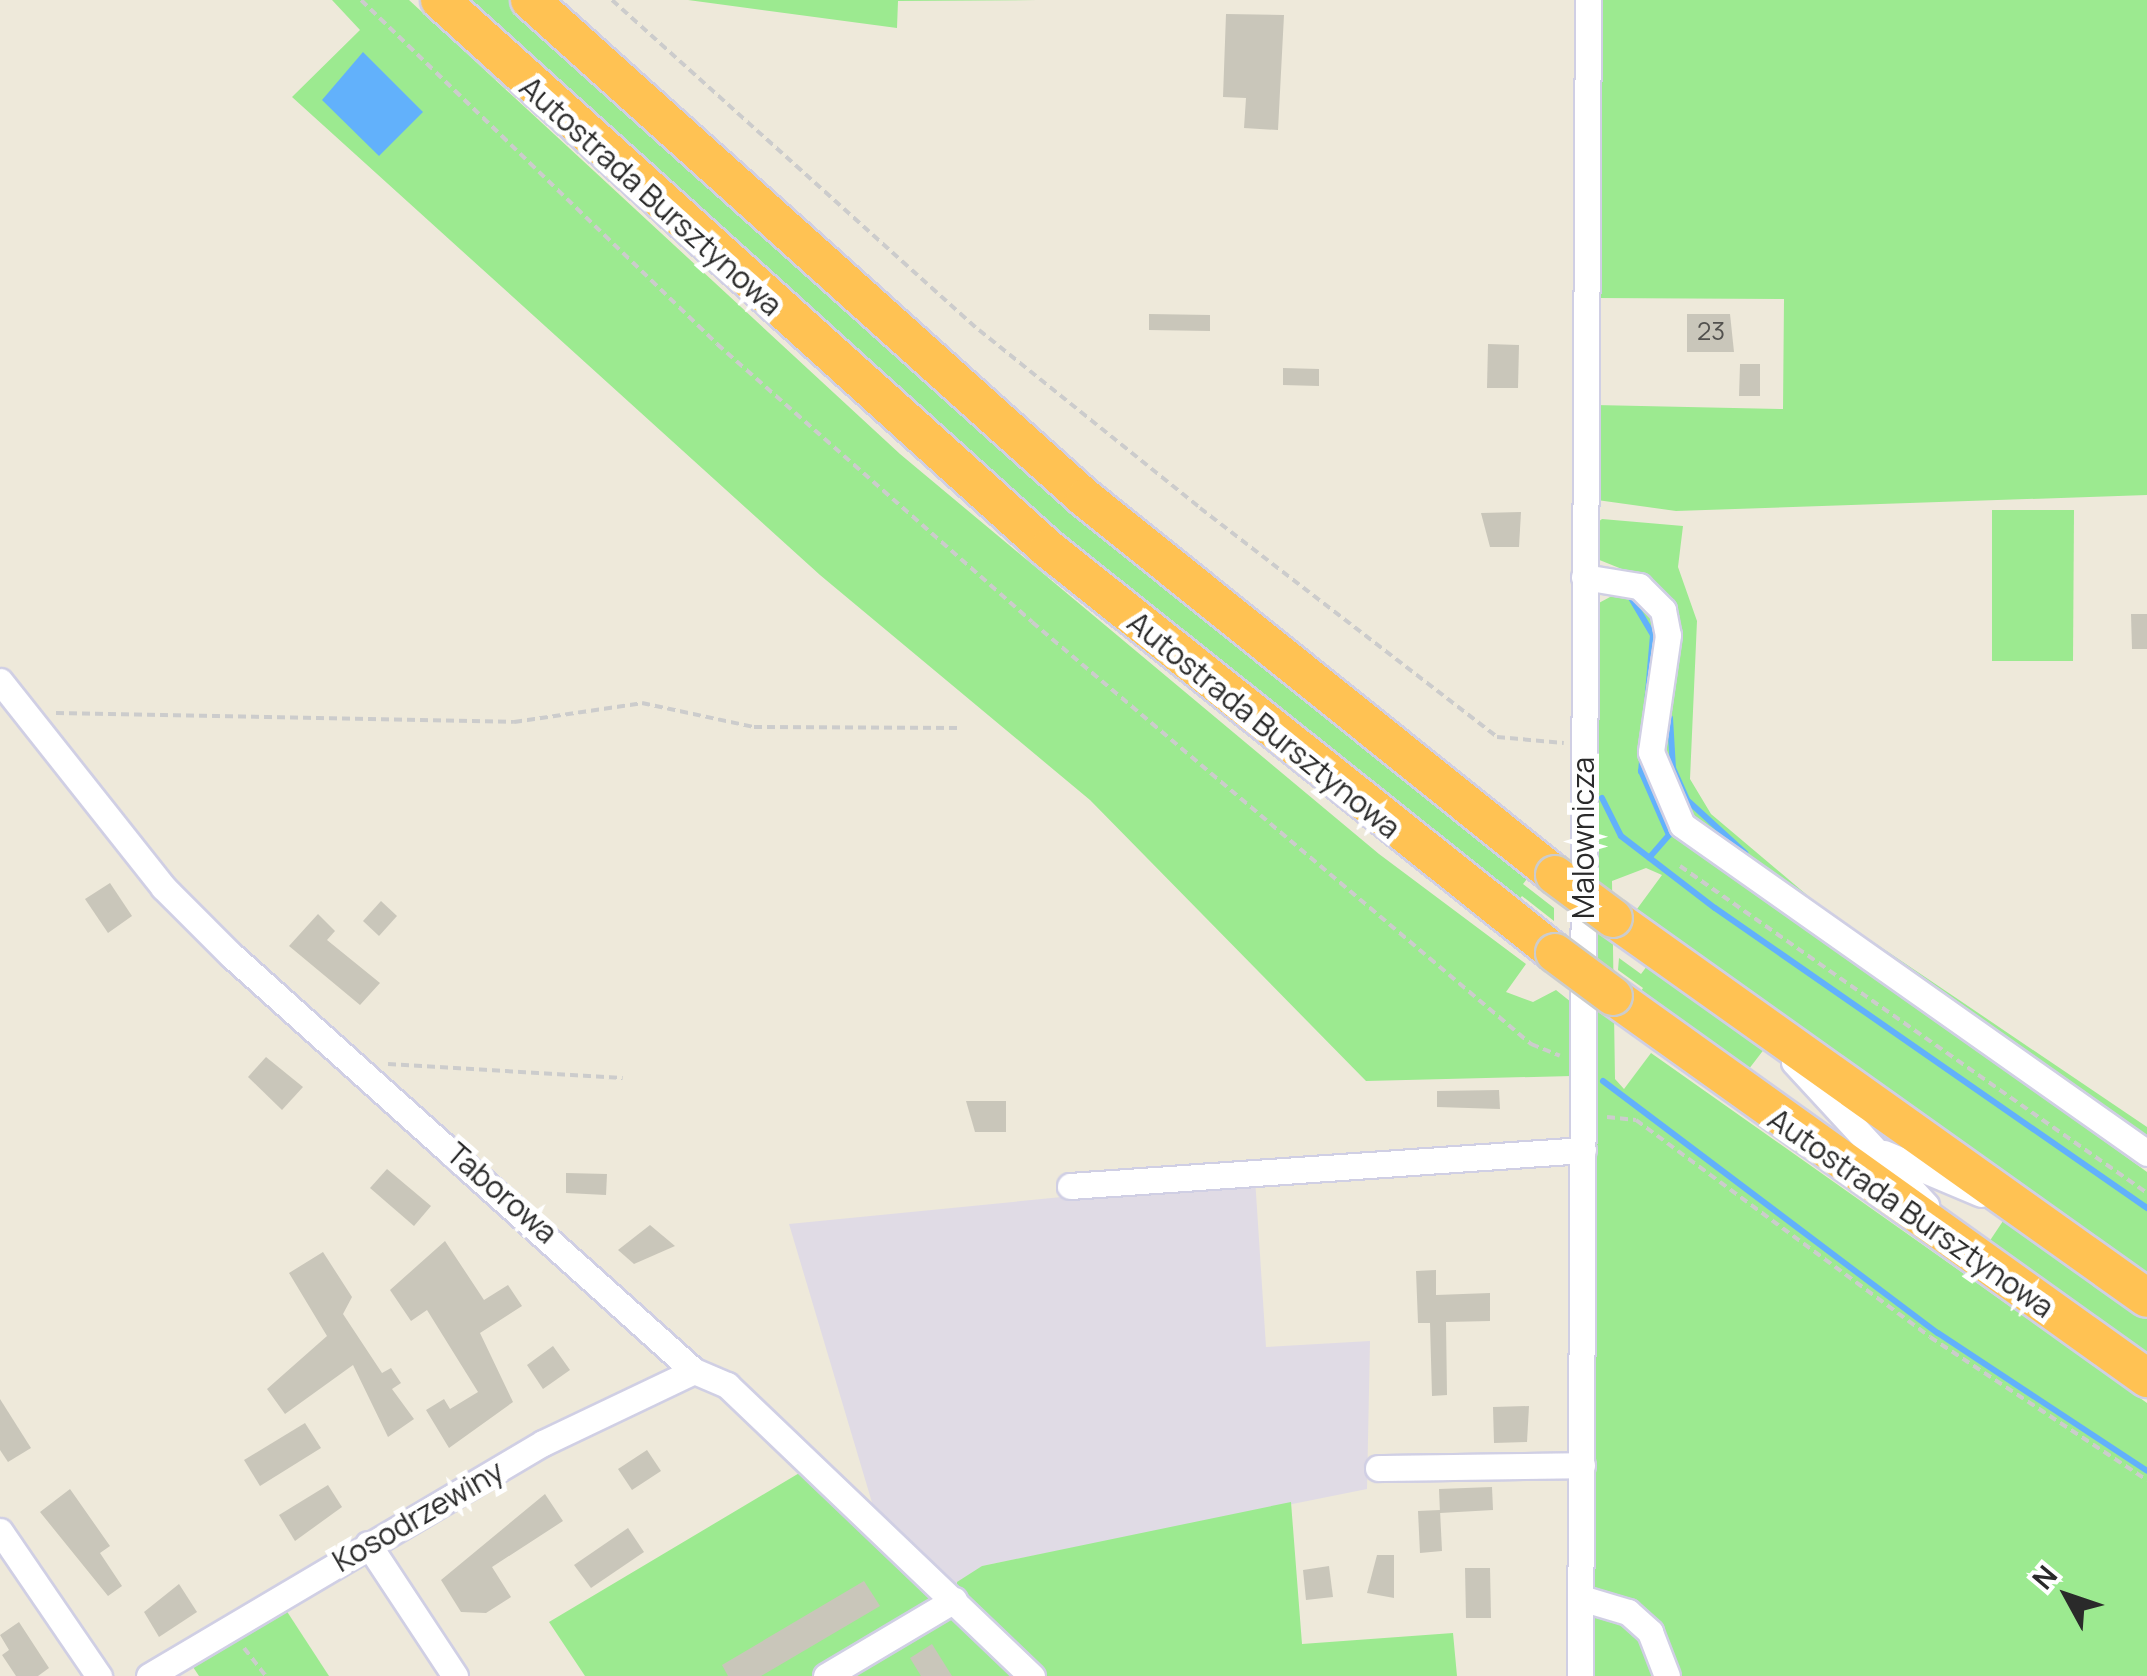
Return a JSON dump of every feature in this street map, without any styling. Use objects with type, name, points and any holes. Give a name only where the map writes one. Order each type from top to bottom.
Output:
[{"type":"highway","name":"Autostrada Bursztynowa","points":[[440,0],[1048,549],[1555,952],[1733,1087],[2147,1378]]},
{"type":"highway","name":"Autostrada Bursztynowa","points":[[530,0],[1085,498],[1613,918],[1771,1037],[2011,1208],[2147,1298]]},
{"type":"street","name":"Malownicza","points":[[1580,1676],[1588,0]]},
{"type":"street","points":[[1584,577],[1639,586],[1663,610],[1668,635],[1651,752],[1682,825],[2147,1153]]},
{"type":"street","name":"Taborowa","points":[[0,680],[163,886],[694,1371],[727,1385],[1032,1676]]},
{"type":"street","points":[[1771,1037],[1977,1260]]},
{"type":"street","points":[[1733,1087],[2011,1208]]},
{"type":"street","points":[[1070,1186],[1583,1150]]},
{"type":"street","name":"Kosodrzewiny","points":[[149,1676],[368,1544],[621,1400],[694,1371]]},
{"type":"street","points":[[1378,1468],[1582,1464]]},
{"type":"street","points":[[0,1531],[98,1676]]},
{"type":"street","points":[[368,1544],[455,1676]]},
{"type":"street","points":[[1581,1598],[1628,1612],[1650,1632],[1666,1676]]},
{"type":"street","points":[[826,1676],[954,1600]]},
{"type":"path","points":[[361,0],[717,344],[1062,648],[1531,1044],[1582,1056]]},
{"type":"path","points":[[612,0],[979,330],[1285,575],[1506,742],[1583,744]]},
{"type":"path","points":[[27,712],[514,722],[642,703],[754,727],[962,728]]},
{"type":"path","points":[[1680,866],[2147,1193]]},
{"type":"path","points":[[359,1067],[624,1078]]},
{"type":"path","points":[[1583,1115],[1636,1120],[1930,1337],[2147,1480]]},
{"type":"path","points":[[230,1628],[266,1676]]},
{"type":"shaded area","points":[[1255,1178],[1266,1347],[1370,1341],[1367,1489],[982,1566],[947,1594],[879,1526],[789,1224]]},
{"type":"green space","points":[[332,0],[409,0],[900,454],[1379,854],[1526,964],[1506,992],[1533,1002],[1556,990],[1571,1002],[1572,1076],[1366,1081],[1090,800],[820,575],[292,97],[360,30]]},
{"type":"green space","points":[[460,0],[511,0],[671,149],[1530,875],[1523,884],[1554,908],[1554,921],[1522,896],[1513,907],[1116,588]]},
{"type":"green space","points":[[688,0],[1037,0],[898,1],[897,28]]},
{"type":"green space","points":[[1599,0],[2147,0],[2147,495],[1676,511],[1597,500],[1595,405],[1783,409],[1784,299],[1596,298]]},
{"type":"green space","points":[[1992,510],[2074,510],[2073,661],[1992,661]]},
{"type":"green space","points":[[1602,519],[1683,526],[1678,567],[1697,621],[1690,779],[1711,814],[1820,906],[2147,1127],[2147,1138],[1710,837],[1678,804],[1663,760],[1679,620],[1654,582],[1597,559],[1594,525]]},
{"type":"green space","points":[[1623,590],[1650,607],[1658,636],[1643,763],[1671,825],[2147,1172],[2147,1275],[1637,909],[1662,875],[1646,868],[1612,881],[1615,1079],[1624,1089],[1651,1053],[2147,1403],[2147,1676],[1589,1676],[1597,604]]},
{"type":"green space","points":[[1619,958],[1641,974],[1650,962],[1765,1048],[1742,1078],[1636,999],[1643,988],[1618,970]]},
{"type":"green space","points":[[2005,1218],[2147,1315],[2147,1360],[1983,1251]]},
{"type":"green space","points":[[801,1472],[1019,1676],[585,1676],[549,1622]]},
{"type":"green space","points":[[1291,1502],[1302,1644],[1453,1633],[1457,1676],[1042,1676],[957,1593],[957,1582],[982,1566]]},
{"type":"green space","points":[[286,1610],[329,1676],[199,1676],[193,1667]]},
{"type":"water","points":[[363,52],[423,112],[379,156],[322,100]]},
{"type":"building","points":[[1226,14],[1284,15],[1278,130],[1244,128],[1246,98],[1223,97]]},
{"type":"building","points":[[1149,314],[1210,315],[1210,331],[1149,330]]},
{"type":"building","points":[[1687,314],[1730,314],[1734,352],[1687,352]]},
{"type":"building","points":[[1488,344],[1519,345],[1518,388],[1487,388]]},
{"type":"building","points":[[1740,364],[1760,364],[1760,396],[1739,396]]},
{"type":"building","points":[[1283,368],[1319,369],[1319,386],[1283,385]]},
{"type":"building","points":[[1521,512],[1519,547],[1490,547],[1481,513]]},
{"type":"building","points":[[2131,614],[2147,614],[2147,649],[2132,649]]},
{"type":"building","points":[[110,883],[132,916],[108,933],[85,899]]},
{"type":"building","points":[[381,901],[397,916],[379,936],[363,921]]},
{"type":"building","points":[[318,914],[335,931],[327,940],[380,983],[360,1005],[289,946]]},
{"type":"building","points":[[266,1057],[303,1087],[282,1110],[248,1077]]},
{"type":"building","points":[[1499,1090],[1500,1109],[1437,1107],[1437,1091]]},
{"type":"building","points":[[966,1101],[1006,1101],[1006,1132],[975,1132]]},
{"type":"building","points":[[387,1169],[431,1206],[414,1226],[370,1188]]},
{"type":"building","points":[[566,1173],[607,1174],[606,1195],[566,1193]]},
{"type":"building","points":[[650,1225],[675,1246],[634,1264],[618,1250]]},
{"type":"building","points":[[445,1241],[484,1300],[508,1285],[522,1306],[480,1333],[513,1402],[449,1448],[426,1410],[444,1399],[450,1409],[478,1392],[427,1310],[411,1321],[390,1290]]},
{"type":"building","points":[[323,1252],[352,1297],[343,1314],[382,1373],[391,1368],[401,1383],[392,1389],[414,1419],[388,1437],[353,1365],[285,1414],[267,1389],[327,1336],[289,1273]]},
{"type":"building","points":[[1436,1270],[1436,1295],[1490,1293],[1490,1321],[1446,1322],[1447,1395],[1432,1396],[1430,1323],[1418,1323],[1416,1271]]},
{"type":"building","points":[[553,1346],[570,1370],[543,1389],[527,1365]]},
{"type":"building","points":[[0,1399],[31,1448],[8,1462],[0,1450]]},
{"type":"building","points":[[1529,1406],[1527,1442],[1494,1443],[1493,1407]]},
{"type":"building","points":[[305,1423],[321,1448],[260,1486],[244,1460]]},
{"type":"building","points":[[647,1450],[661,1471],[632,1490],[618,1469]]},
{"type":"building","points":[[328,1485],[342,1507],[295,1541],[279,1515]]},
{"type":"building","points":[[1492,1487],[1493,1510],[1440,1513],[1439,1489]]},
{"type":"building","points":[[70,1489],[110,1546],[100,1553],[122,1586],[108,1596],[40,1512]]},
{"type":"building","points":[[545,1494],[563,1521],[492,1567],[511,1597],[486,1613],[461,1612],[441,1580]]},
{"type":"building","points":[[1440,1510],[1442,1551],[1420,1553],[1418,1511]]},
{"type":"building","points":[[628,1528],[644,1552],[591,1588],[574,1565]]},
{"type":"building","points":[[1377,1555],[1394,1555],[1394,1598],[1367,1593]]},
{"type":"building","points":[[1329,1566],[1333,1597],[1306,1600],[1303,1570]]},
{"type":"building","points":[[1465,1568],[1490,1568],[1491,1618],[1466,1618]]},
{"type":"building","points":[[864,1581],[880,1606],[761,1676],[728,1676],[722,1665]]},
{"type":"building","points":[[179,1584],[197,1612],[159,1637],[144,1612]]},
{"type":"building","points":[[19,1622],[49,1668],[38,1676],[16,1676],[2,1655],[9,1650],[0,1635]]},
{"type":"building","points":[[932,1644],[952,1676],[921,1676],[910,1658]]},
{"type":"waterway","points":[[1631,598],[1653,635],[1641,771],[1669,835],[1649,858]]},
{"type":"waterway","points":[[1670,718],[1673,768],[1687,800],[1745,853]]},
{"type":"waterway","points":[[1602,798],[1621,836],[1715,908],[2147,1208]]},
{"type":"waterway","points":[[1603,1081],[1938,1333],[2147,1471]]}]
